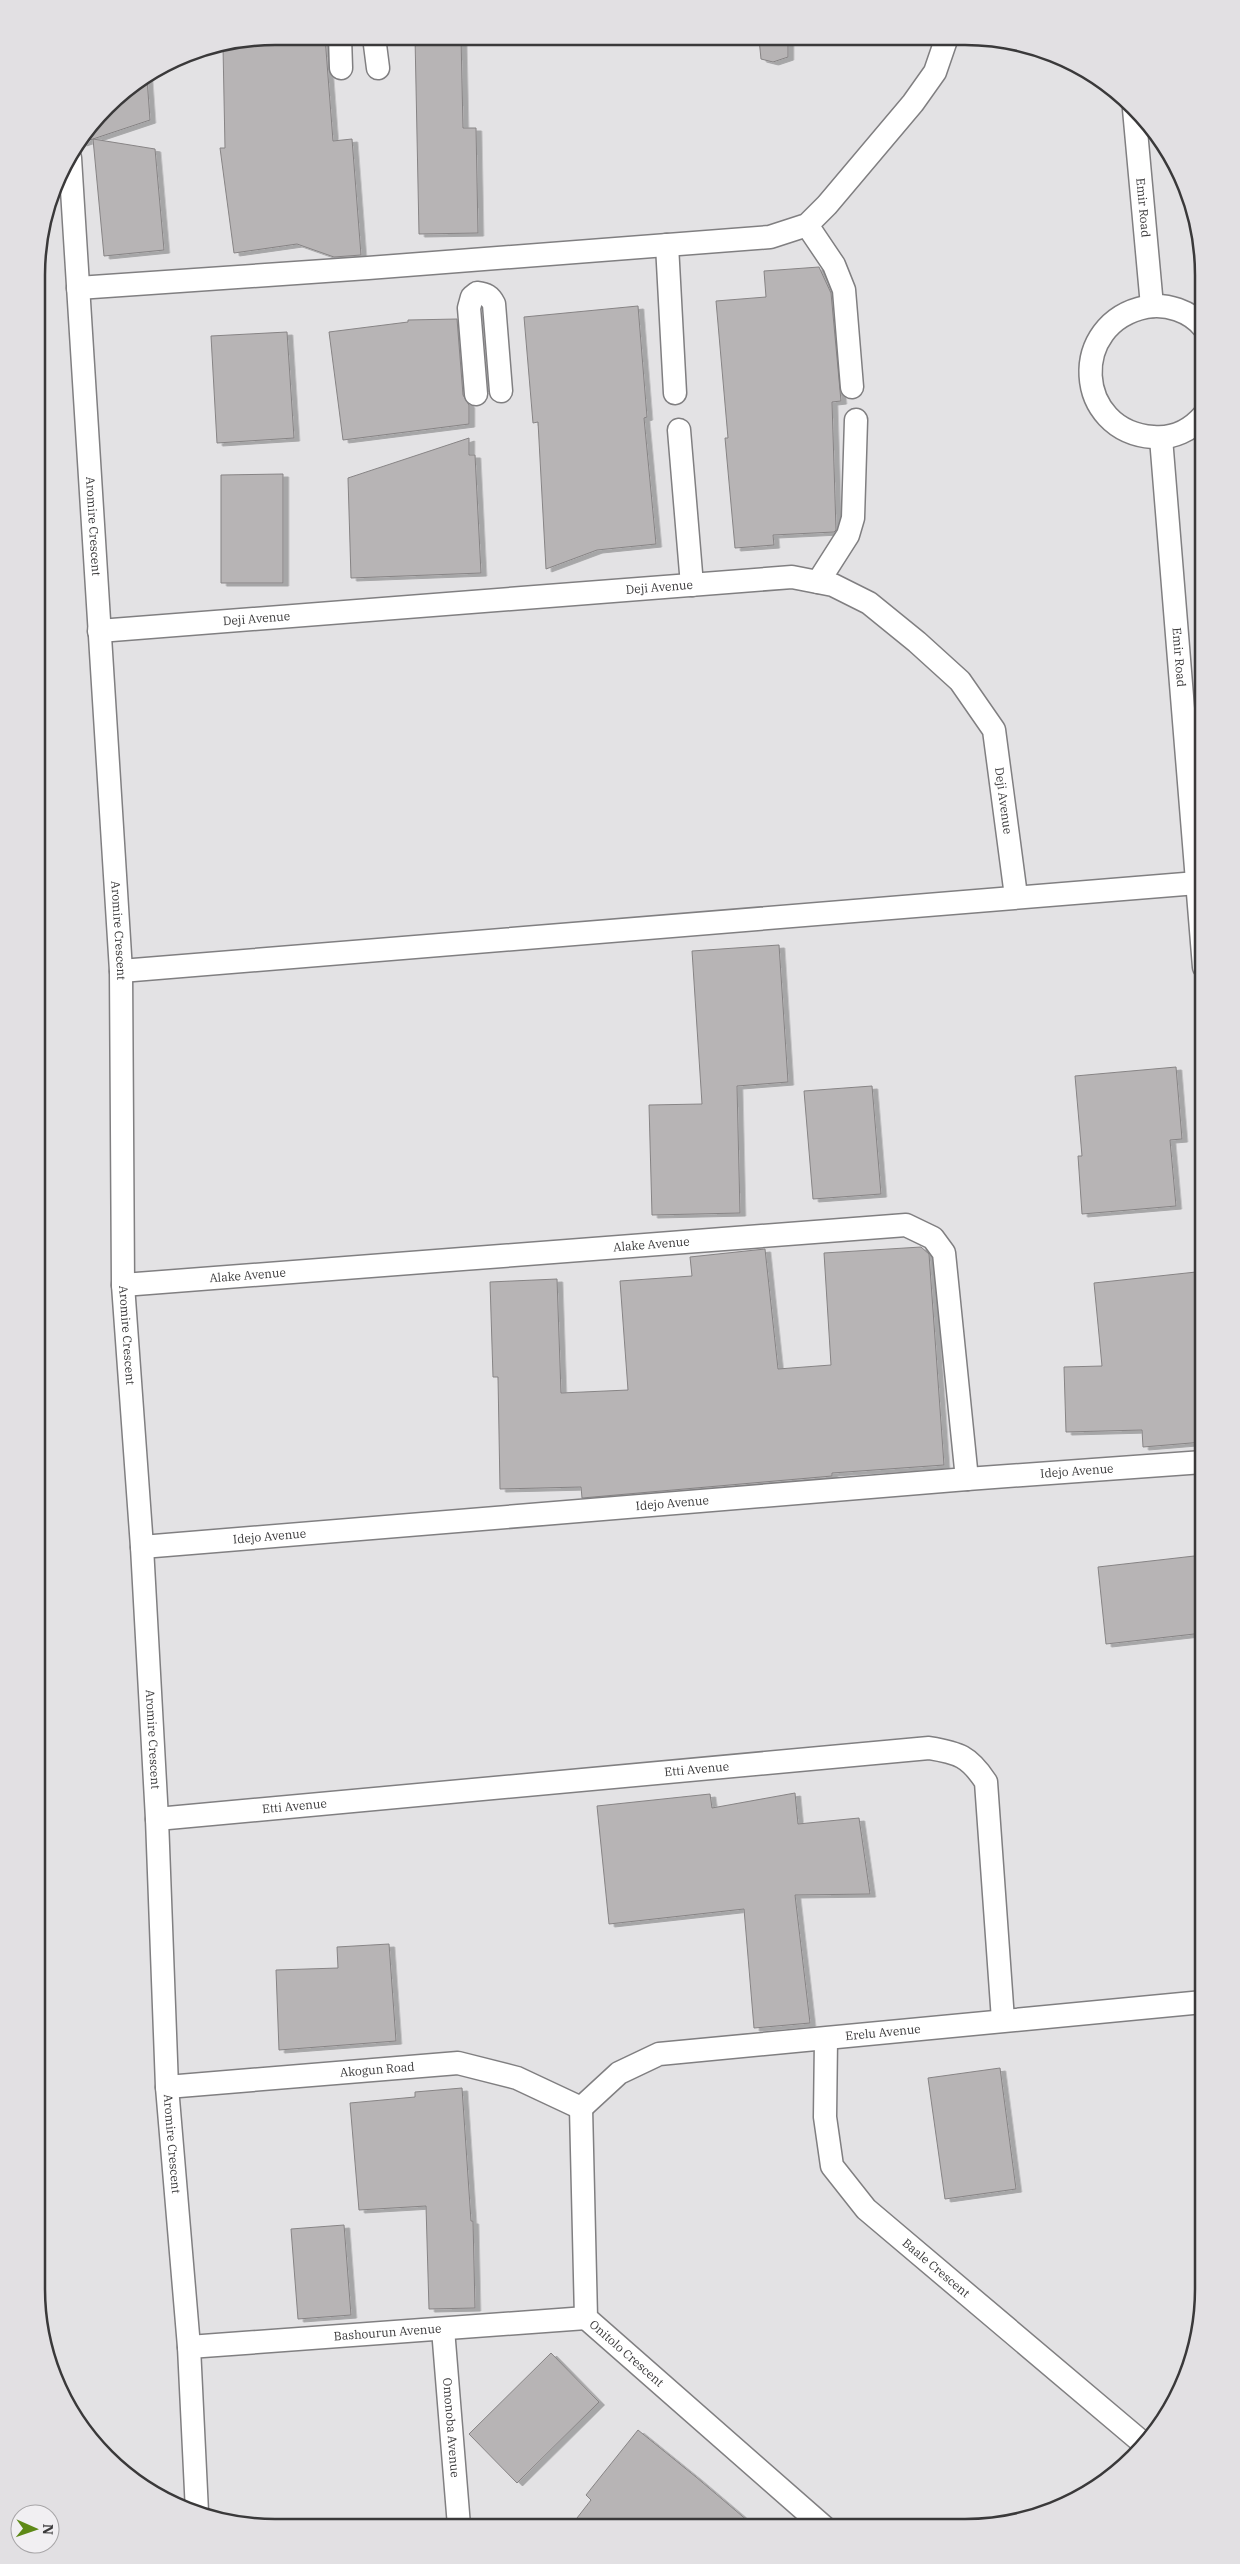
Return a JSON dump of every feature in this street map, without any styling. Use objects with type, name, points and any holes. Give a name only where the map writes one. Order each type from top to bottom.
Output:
[{"type":"street","points":[[341,45],[342,68]]},
{"type":"street","points":[[375,45],[378,68]]},
{"type":"street","points":[[78,288],[358,269],[770,236],[807,225],[827,205],[913,103],[935,72],[944,45]]},
{"type":"street","name":"Emir Road","points":[[1135,120],[1152,306]]},
{"type":"street","name":"Aromire Crescent","points":[[71,170],[121,971],[123,1286],[142,1547],[157,1819],[167,2088],[189,2347],[198,2506]]},
{"type":"street","points":[[807,225],[834,265],[844,290],[852,387]]},
{"type":"street","points":[[667,245],[674,393]]},
{"type":"street","points":[[472,259],[477,293]]},
{"type":"street","points":[[476,394],[469,308],[472,297],[477,293],[484,294],[494,304],[501,390]]},
{"type":"street","points":[[1195,320],[1186,313],[1170,307],[1152,306],[1132,310],[1114,320],[1104,330],[1091,355],[1089,376],[1094,397],[1110,419],[1121,428],[1140,436],[1161,438],[1180,434],[1195,425]]},
{"type":"street","points":[[818,582],[848,535],[853,518],[856,420]]},
{"type":"street","points":[[679,430],[692,585]]},
{"type":"street","name":"Emir Road","points":[[1161,438],[1195,858]]},
{"type":"street","name":"Deji Avenue","points":[[99,631],[792,577],[833,585],[869,603],[917,642],[960,681],[994,730],[1016,896]]},
{"type":"street","points":[[121,971],[1016,896],[1195,883]]},
{"type":"street","name":"Alake Avenue","points":[[123,1286],[906,1225],[933,1238],[944,1253],[967,1479]]},
{"type":"street","name":"Idejo Avenue","points":[[142,1547],[967,1479],[1195,1463]]},
{"type":"street","name":"Etti Avenue","points":[[157,1819],[930,1748],[960,1753],[977,1767],[986,1782],[1003,2020]]},
{"type":"street","name":"Erelu Avenue","points":[[581,2108],[619,2073],[659,2054],[1195,2003]]},
{"type":"street","name":"Baale Crescent","points":[[826,2039],[825,2117],[832,2166],[866,2209],[1139,2440]]},
{"type":"street","name":"Akogun Road","points":[[167,2088],[458,2063],[517,2078],[581,2108]]},
{"type":"street","name":"Onitolo Crescent","points":[[581,2108],[586,2318],[815,2519]]},
{"type":"street","name":"Bashourun Avenue","points":[[189,2347],[586,2318]]},
{"type":"street","name":"Omonoba Avenue","points":[[443,2329],[458,2519]]},
{"type":"building","points":[[260,45],[326,45],[333,141],[352,139],[361,255],[334,257],[297,244],[234,253],[220,148],[225,148],[223,51]]},
{"type":"building","points":[[415,45],[461,45],[463,128],[476,128],[478,233],[419,234]]},
{"type":"building","points":[[760,45],[788,45],[788,57],[773,62],[761,59]]},
{"type":"building","points":[[147,84],[150,120],[89,140],[112,112]]},
{"type":"building","points":[[93,139],[155,149],[164,250],[104,256]]},
{"type":"building","points":[[819,267],[831,293],[841,401],[832,402],[836,530],[834,532],[773,535],[774,545],[735,548],[725,438],[728,438],[716,301],[766,297],[764,271]]},
{"type":"building","points":[[638,306],[647,417],[644,418],[656,544],[597,550],[546,569],[538,422],[533,423],[524,317]]},
{"type":"building","points":[[457,319],[463,395],[469,405],[469,424],[343,440],[329,332],[408,322],[408,320]]},
{"type":"building","points":[[287,332],[294,438],[217,443],[211,336]]},
{"type":"building","points":[[469,438],[469,455],[475,455],[481,573],[351,578],[348,478]]},
{"type":"building","points":[[283,474],[283,583],[221,583],[221,475]]},
{"type":"building","points":[[779,945],[788,1082],[737,1086],[740,1213],[652,1215],[649,1105],[702,1104],[692,951]]},
{"type":"building","points":[[1176,1067],[1182,1139],[1170,1140],[1176,1206],[1082,1214],[1078,1156],[1082,1156],[1075,1076]]},
{"type":"building","points":[[872,1086],[881,1194],[813,1199],[804,1091]]},
{"type":"building","points":[[921,1247],[929,1254],[944,1465],[832,1473],[832,1476],[582,1498],[581,1487],[500,1489],[498,1377],[493,1377],[490,1282],[557,1279],[561,1393],[628,1390],[620,1281],[692,1276],[690,1257],[765,1249],[778,1369],[831,1365],[824,1253]]},
{"type":"building","points":[[1195,1272],[1195,1443],[1143,1447],[1142,1430],[1066,1432],[1064,1367],[1102,1366],[1094,1283]]},
{"type":"building","points":[[1195,1556],[1195,1634],[1106,1644],[1098,1567]]},
{"type":"building","points":[[795,1793],[798,1824],[859,1818],[870,1894],[795,1895],[810,2023],[754,2028],[744,1909],[609,1924],[597,1806],[710,1794],[712,1808]]},
{"type":"building","points":[[389,1944],[396,2041],[279,2050],[276,1970],[338,1968],[337,1947]]},
{"type":"building","points":[[1000,2068],[1016,2189],[945,2199],[928,2078]]},
{"type":"building","points":[[462,2088],[471,2221],[473,2221],[475,2308],[429,2309],[426,2206],[359,2210],[350,2103],[415,2097],[415,2092]]},
{"type":"building","points":[[344,2225],[351,2315],[298,2319],[291,2229]]},
{"type":"building","points":[[551,2353],[599,2402],[517,2483],[469,2434]]},
{"type":"building","points":[[638,2430],[746,2519],[576,2519],[591,2500],[586,2495]]}]
